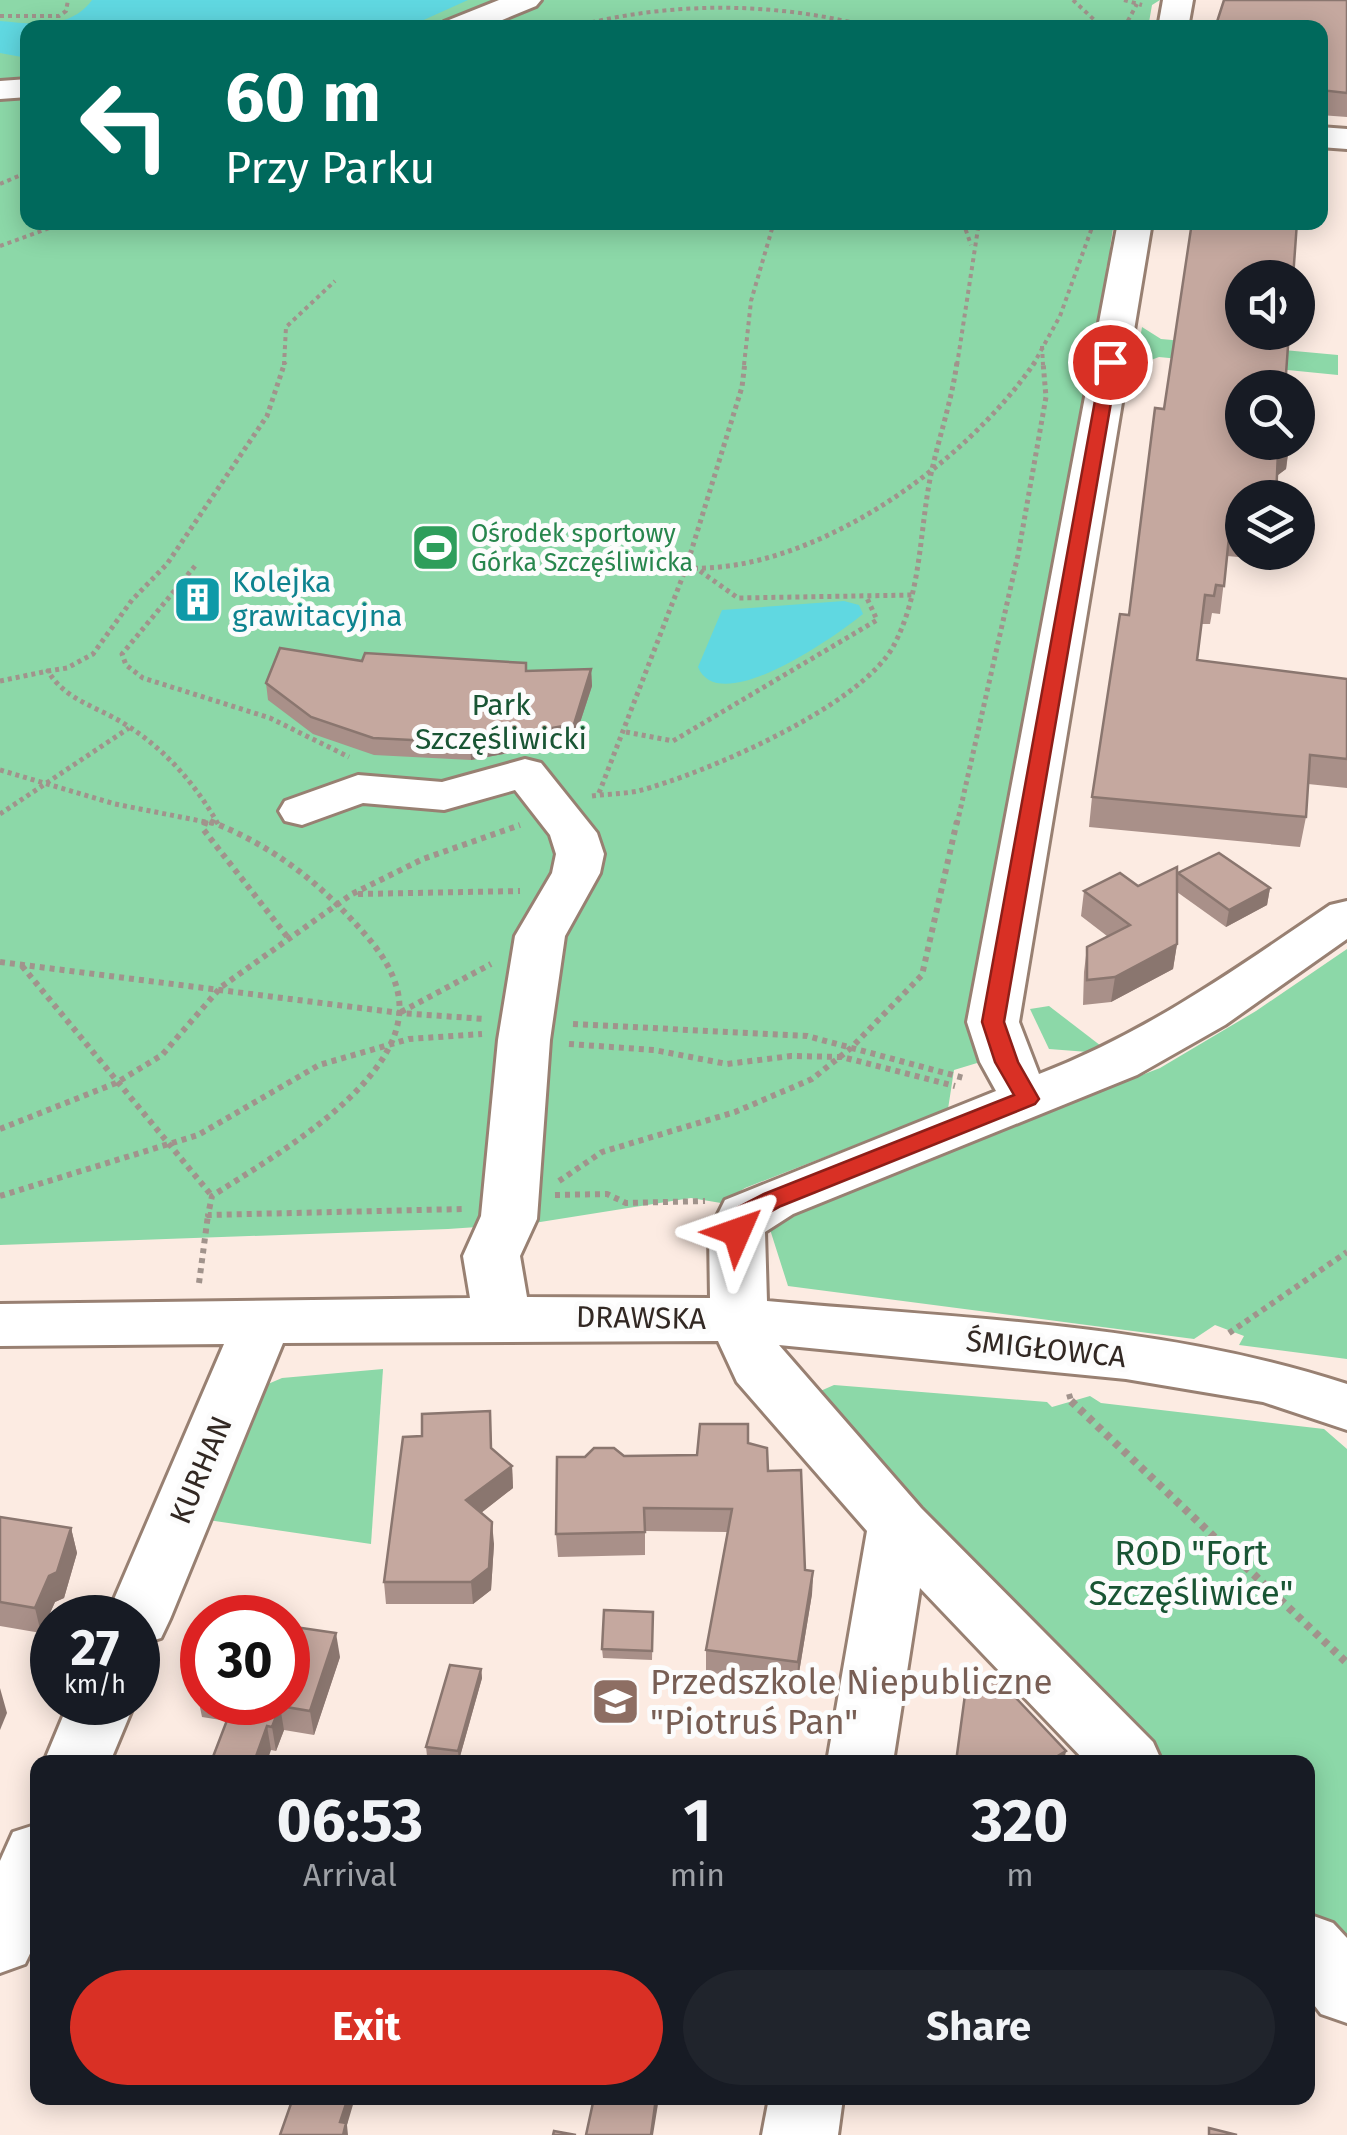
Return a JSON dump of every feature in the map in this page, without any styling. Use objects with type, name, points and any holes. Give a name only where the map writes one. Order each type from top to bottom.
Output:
[{"type":"street","points":[[475,20],[526,0]]},
{"type":"street","points":[[1027,1099],[1006,1062],[993,1022],[1134,230]]},
{"type":"street","points":[[302,812],[358,789],[444,796],[525,773],[573,833],[580,854],[576,874],[540,936],[527,1022],[509,1254]]},
{"type":"street","name":"DRAWSKA","points":[[0,1326],[263,1320],[509,1254],[739,1320],[737,1232],[746,1214],[1118,1063],[1164,1038],[1347,916]]},
{"type":"street","name":"KURHAN","points":[[159,1595],[263,1320]]},
{"type":"street","points":[[739,1320],[758,1366],[899,1525],[1122,1755]]},
{"type":"street","name":"ŚMIGŁOWCA","points":[[739,1320],[1126,1357],[1266,1380],[1347,1407]]},
{"type":"street","points":[[861,1755],[899,1525]]},
{"type":"street","points":[[79,1755],[92,1725]]},
{"type":"street","points":[[1315,1954],[1347,1990]]},
{"type":"street","points":[[800,2135],[805,2105]]},
{"type":"path","points":[[0,16],[59,16],[66,11],[68,0]]},
{"type":"path","points":[[590,20],[610,13],[716,0],[773,1]]},
{"type":"path","points":[[1073,0],[1094,20]]},
{"type":"path","points":[[1124,0],[1137,4],[1128,20]]},
{"type":"path","points":[[827,9],[855,20]]},
{"type":"path","points":[[0,246],[44,230]]},
{"type":"path","points":[[599,793],[626,732],[686,568],[742,387],[751,301],[772,230]]},
{"type":"path","points":[[966,230],[972,246]]},
{"type":"path","points":[[554,812],[599,793],[637,791],[705,768],[820,711],[863,681],[892,649],[914,594],[932,476],[955,379],[977,230]]},
{"type":"path","points":[[686,568],[698,570],[760,558],[808,541],[932,476],[984,429],[1014,392],[1059,318],[1091,230]]},
{"type":"path","points":[[0,681],[67,668],[104,644],[132,600],[167,564],[267,416],[284,376],[286,327],[308,302],[335,282]]},
{"type":"path","points":[[722,1207],[704,1200],[626,1202],[586,1192],[547,1196],[566,1173],[602,1152],[735,1112],[812,1079],[851,1048],[922,975],[1018,555],[1046,398],[1042,346]]},
{"type":"path","points":[[195,566],[122,654],[126,665],[143,678],[270,718],[354,759]]},
{"type":"path","points":[[698,570],[738,598],[914,594]]},
{"type":"path","points":[[626,732],[672,741],[877,620],[866,596]]},
{"type":"path","points":[[104,644],[127,647]]},
{"type":"path","points":[[48,672],[52,682],[86,706],[129,728],[199,788],[219,825]]},
{"type":"path","points":[[0,814],[129,728]]},
{"type":"path","points":[[0,770],[118,805],[206,820],[282,852],[380,950],[400,1013],[391,1044],[357,1090],[310,1130],[212,1196],[197,1299]]},
{"type":"path","points":[[206,820],[203,829],[290,938]]},
{"type":"path","points":[[0,1129],[116,1084],[162,1055],[221,987],[352,894],[422,860],[500,832]]},
{"type":"path","points":[[352,894],[527,891]]},
{"type":"path","points":[[400,1013],[501,958]]},
{"type":"path","points":[[0,962],[221,987],[400,1013],[807,1036],[967,1078]]},
{"type":"path","points":[[21,965],[212,1196]]},
{"type":"path","points":[[208,1215],[509,1254]]},
{"type":"path","points":[[1230,1331],[1347,1252]]},
{"type":"path","points":[[1071,1402],[1347,1663]]},
{"type":"green space","name":"Park Szczęśliwicki","points":[[0,0],[1160,0],[1152,5],[1149,20],[20,20],[20,230],[1113,230],[1110,248],[1116,251],[1114,263],[1107,265],[1106,273],[1111,276],[1109,292],[1102,294],[1101,302],[1106,305],[1093,346],[1099,349],[987,1060],[954,1070],[948,1109],[745,1188],[721,1203],[691,1198],[534,1223],[448,1229],[0,1245]]},
{"type":"green space","points":[[1142,327],[1161,339],[1225,345],[1225,350],[1338,355],[1338,375],[1159,357],[1143,363],[1142,374],[1134,373]]},
{"type":"green space","points":[[1347,949],[1347,1359],[1239,1345],[1244,1336],[1215,1325],[1194,1339],[788,1286],[767,1220],[1160,1068],[1256,1011]]},
{"type":"green space","points":[[1049,1006],[1105,1049],[1049,1049],[1030,1009]]},
{"type":"green space","points":[[383,1369],[371,1544],[208,1520],[268,1384],[282,1378]]},
{"type":"green space","name":"ROD \"Fort Szczęśliwice\"","points":[[834,1385],[1047,1402],[1052,1407],[1090,1396],[1101,1403],[1324,1429],[1347,1449],[1347,1968],[1315,1934],[1315,1755],[1147,1755],[809,1396]]},
{"type":"water","points":[[92,0],[468,0],[424,20],[64,20]]},
{"type":"water","points":[[0,21],[20,23],[20,57],[0,53]]},
{"type":"water","points":[[844,601],[859,605],[863,614],[778,668],[729,684],[710,681],[698,667],[722,610]]},
{"type":"building","points":[[1224,0],[1347,0],[1347,93],[1328,91],[1328,20],[1218,20]]},
{"type":"building","points":[[1191,230],[1296,230],[1294,260],[1225,260],[1225,350],[1288,350],[1286,370],[1225,370],[1225,460],[1278,460],[1277,480],[1225,480],[1224,586],[1216,585],[1214,596],[1205,595],[1197,660],[1347,679],[1347,759],[1310,755],[1306,817],[1092,797],[1120,614],[1129,615],[1155,408],[1164,409]]},
{"type":"building","points":[[280,648],[362,661],[365,653],[526,663],[526,671],[591,669],[574,724],[470,743],[373,738],[311,717],[266,683]]},
{"type":"building","points":[[1219,853],[1270,888],[1229,910],[1178,873]]},
{"type":"building","points":[[1177,867],[1177,944],[1115,977],[1087,980],[1087,947],[1130,925],[1084,891],[1120,873],[1138,886]]},
{"type":"building","points":[[490,1411],[491,1448],[512,1466],[466,1500],[492,1522],[489,1568],[471,1582],[384,1582],[403,1437],[422,1436],[422,1414]]},
{"type":"building","points":[[700,1424],[748,1424],[748,1443],[767,1448],[768,1471],[801,1470],[805,1570],[813,1571],[798,1662],[706,1650],[732,1509],[644,1508],[645,1532],[556,1534],[557,1457],[585,1457],[594,1448],[614,1448],[624,1456],[697,1455]]},
{"type":"building","points":[[0,1517],[71,1528],[57,1572],[49,1576],[41,1595],[30,1595],[30,1607],[0,1602]]},
{"type":"building","points":[[604,1610],[653,1612],[652,1651],[602,1649]]},
{"type":"building","points":[[310,1629],[336,1633],[310,1711]]},
{"type":"building","points":[[450,1665],[481,1669],[458,1751],[426,1747]]},
{"type":"building","points":[[1000,1681],[1066,1751],[1059,1755],[957,1755],[966,1687]]},
{"type":"building","points":[[225,1725],[273,1725],[267,1726],[257,1755],[214,1755]]},
{"type":"building","points":[[291,2105],[346,2105],[340,2122],[346,2123],[343,2135],[280,2135]]},
{"type":"building","points":[[592,2105],[655,2105],[651,2135],[586,2135]]},
{"type":"building","points":[[1209,2128],[1237,2135],[1209,2135]]},
{"type":"place","name":"Ośrodek sportowy Górka Szczęśliwicka","points":[[436,547]]},
{"type":"place","name":"Kolejka grawitacyjna","points":[[197,599]]},
{"type":"place","name":"Przedszkole Niepubliczne \"Piotruś Pan\"","points":[[615,1702]]},
{"type":"route","points":[[737,1232],[746,1214],[772,1200],[1027,1099],[1006,1062],[993,1022],[1110,362]]}]
